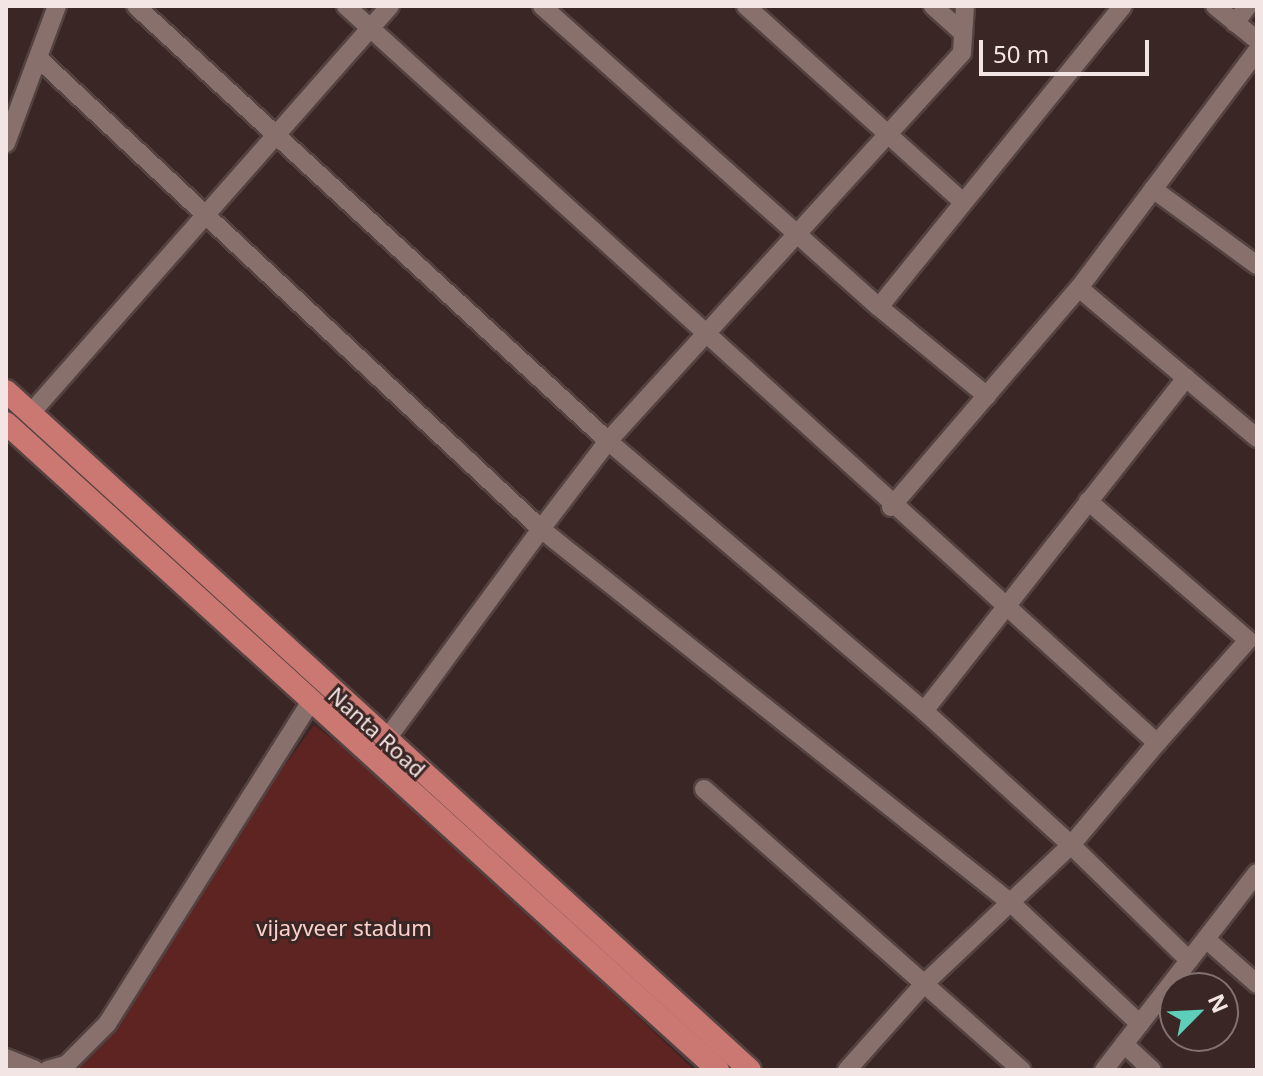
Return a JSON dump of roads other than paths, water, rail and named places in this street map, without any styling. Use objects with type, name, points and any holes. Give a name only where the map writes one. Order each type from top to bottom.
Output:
[{"type":"main road","name":"Nanta Road","points":[[6,391],[750,1070]]},
{"type":"main road","name":"Nanta Road","points":[[6,423],[718,1070]]},
{"type":"street","points":[[8,126],[57,6]]},
{"type":"street","points":[[136,6],[608,441],[924,711],[1071,845],[1189,960]]},
{"type":"street","points":[[346,6],[891,507],[1157,743]]},
{"type":"street","points":[[30,414],[390,6]]},
{"type":"street","points":[[542,6],[799,232],[879,307],[987,396]]},
{"type":"street","points":[[746,6],[886,136],[962,201]]},
{"type":"street","points":[[933,6],[963,33]]},
{"type":"street","points":[[386,740],[608,441],[962,53],[965,6]]},
{"type":"street","points":[[879,307],[1123,6]]},
{"type":"street","points":[[1215,6],[1257,40]]},
{"type":"street","points":[[1235,23],[1248,6]]},
{"type":"street","points":[[891,507],[1079,288],[1257,51]]},
{"type":"street","points":[[38,58],[541,529],[1011,903],[1140,1024]]},
{"type":"street","points":[[1153,189],[1257,265]]},
{"type":"street","points":[[1079,288],[1257,438]]},
{"type":"street","points":[[924,711],[1186,378]]},
{"type":"street","points":[[847,1070],[924,984],[1071,845],[1157,743],[1254,638],[1088,501]]},
{"type":"street","points":[[48,1070],[66,1065],[107,1024],[312,700]]},
{"type":"street","points":[[704,789],[1022,1070]]},
{"type":"street","points":[[1104,1070],[1257,873]]},
{"type":"street","points":[[1206,939],[1257,984]]},
{"type":"street","points":[[1124,1044],[1152,1070]]},
{"type":"street","points":[[6,1058],[35,1070]]},
{"type":"park label","name":"vijayveer stadum","points":[[344,928]]}]
